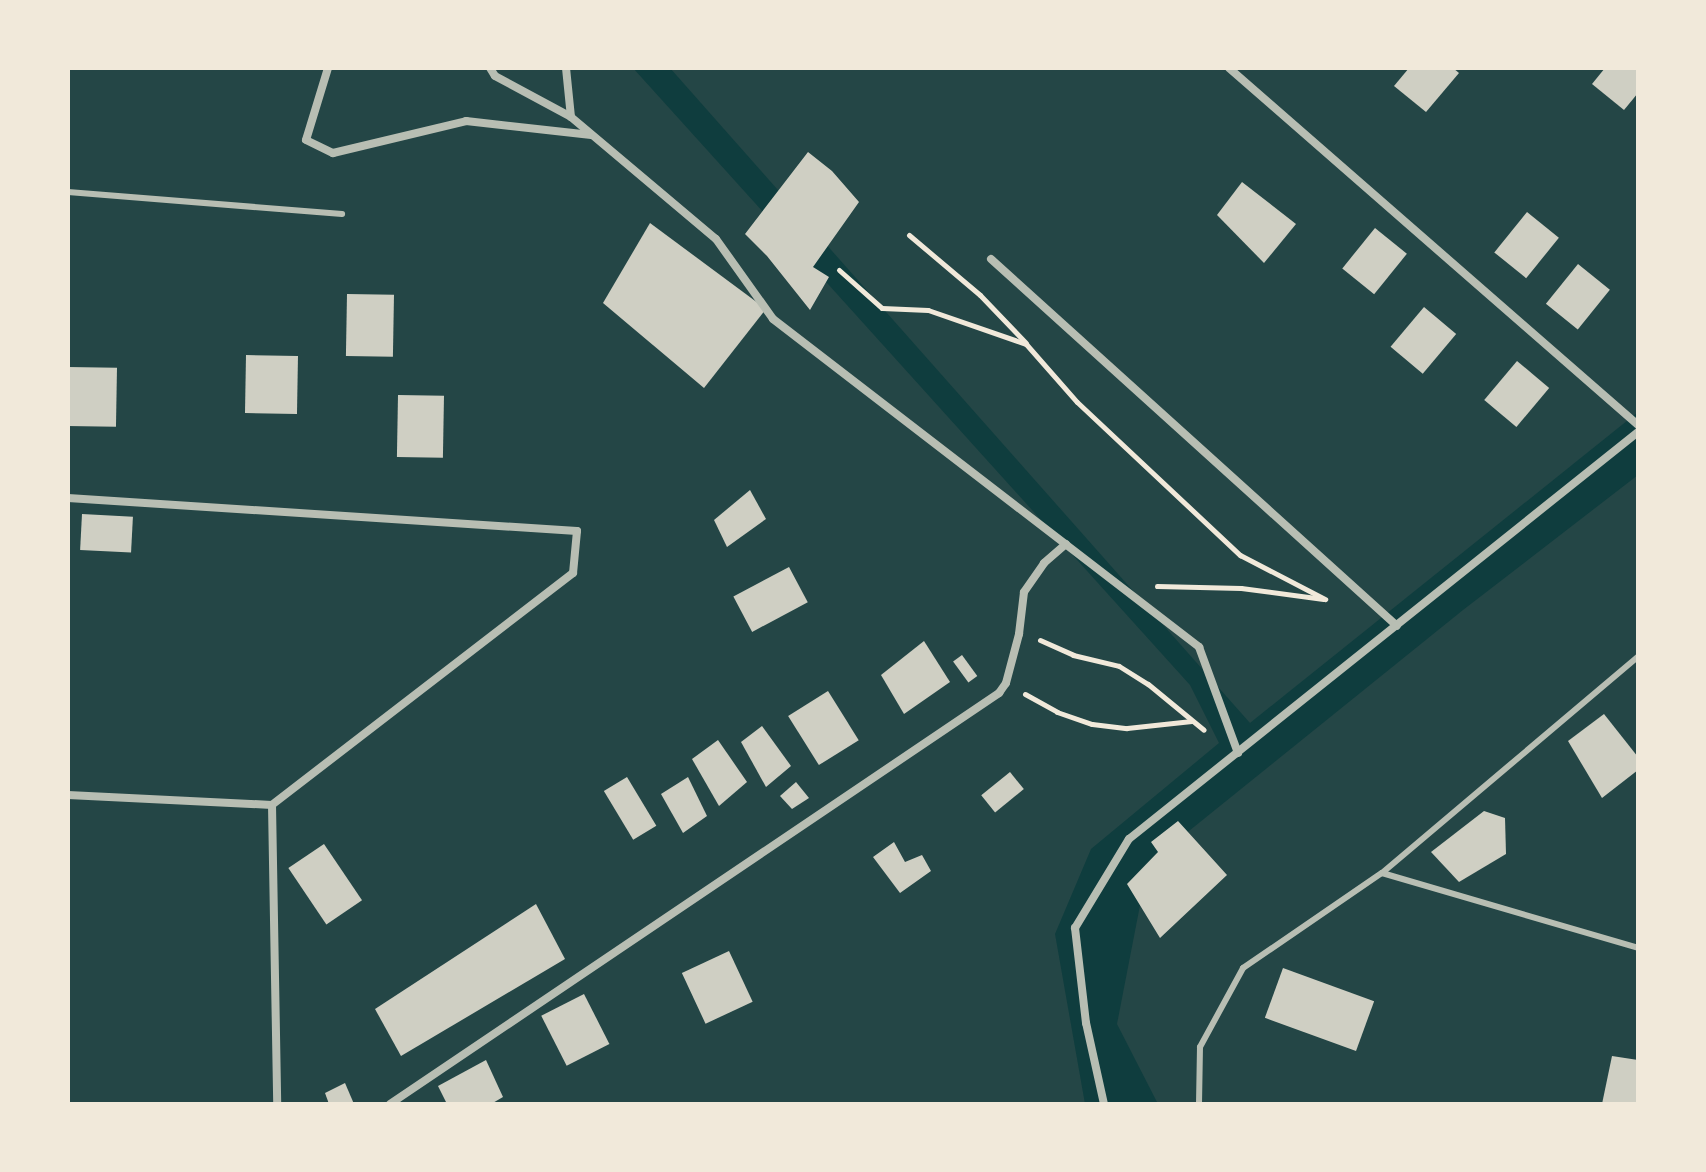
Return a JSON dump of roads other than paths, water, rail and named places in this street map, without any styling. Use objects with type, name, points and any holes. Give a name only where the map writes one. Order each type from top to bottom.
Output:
[{"type":"street","points":[[328,68],[306,140],[333,153],[466,121],[592,135]]},
{"type":"street","points":[[490,68],[495,76],[571,117],[716,239],[773,319],[1199,647],[1238,753]]},
{"type":"street","points":[[566,68],[571,117]]},
{"type":"street","points":[[1229,68],[1638,425]]},
{"type":"street","points":[[991,259],[1397,626]]},
{"type":"street","points":[[1104,1104],[1086,1023],[1075,928],[1129,839],[1638,432]]},
{"type":"street","points":[[68,498],[577,531],[573,573],[272,805],[68,795]]},
{"type":"street","points":[[390,1104],[999,693],[1006,683],[1019,634],[1024,592],[1055,550],[1066,544]]},
{"type":"street","points":[[272,805],[277,1104]]},
{"type":"lane","points":[[68,192],[342,214]]},
{"type":"lane","points":[[1199,1104],[1200,1047],[1243,968],[1382,873],[1638,657]]},
{"type":"lane","points":[[1382,873],[1638,948]]}]
